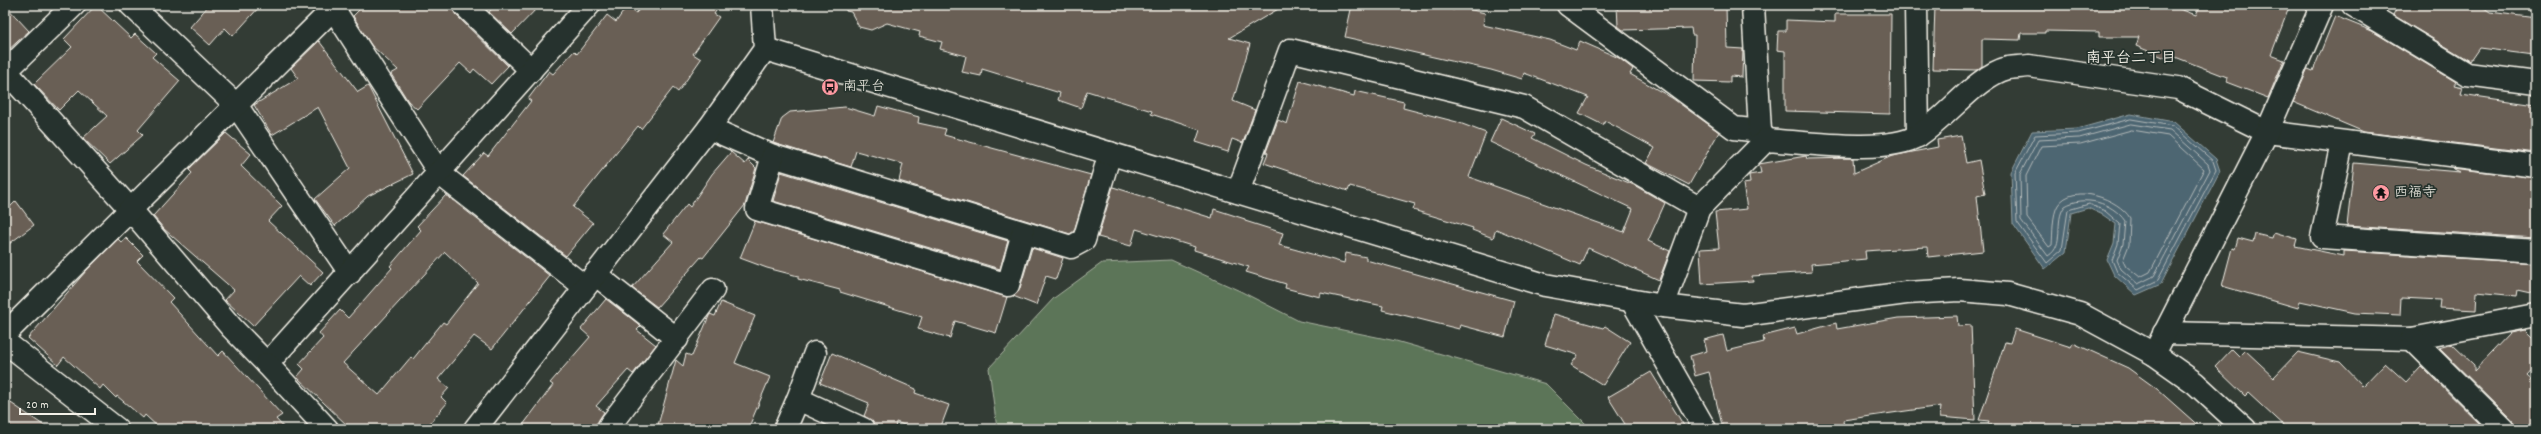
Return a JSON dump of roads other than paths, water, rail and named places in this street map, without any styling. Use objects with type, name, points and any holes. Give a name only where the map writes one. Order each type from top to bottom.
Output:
[{"type":"street","points":[[74,5],[5,71],[131,210],[232,328],[327,429]]},
{"type":"street","points":[[131,5],[236,105],[350,273]]},
{"type":"street","points":[[464,5],[531,70]]},
{"type":"street","points":[[267,364],[440,174],[589,5]]},
{"type":"street","points":[[475,429],[709,128],[765,49],[762,5]]},
{"type":"street","points":[[1568,5],[1734,128],[1763,135],[1881,146],[1902,142],[1918,136],[1990,77],[2007,69],[2029,66],[2178,88],[2267,132],[2342,143],[2536,166]]},
{"type":"street","points":[[1663,306],[1699,208],[1763,135],[1753,5]]},
{"type":"street","points":[[1916,5],[1918,136]]},
{"type":"street","points":[[2154,354],[2267,132],[2322,5]]},
{"type":"street","points":[[2352,5],[2467,74],[2536,83]]},
{"type":"street","points":[[5,334],[334,6],[440,174],[590,280],[677,339]]},
{"type":"street","points":[[765,49],[1545,285],[1663,306],[1743,315],[1906,293],[1959,290],[2008,294],[2080,314],[2154,354],[2195,383],[2245,429]]},
{"type":"street","points":[[1238,192],[1290,50],[1524,108],[1699,208]]},
{"type":"street","points":[[709,128],[773,156],[1071,247],[1084,240],[1110,153]]},
{"type":"street","points":[[2342,143],[2322,237],[2536,251]]},
{"type":"street","points":[[773,156],[757,209],[1008,285],[1023,233]]},
{"type":"street","points":[[612,429],[610,425],[713,290]]},
{"type":"street","points":[[1632,301],[1705,429]]},
{"type":"street","points":[[2164,333],[2412,339],[2536,316]]},
{"type":"street","points":[[2412,339],[2503,429]]},
{"type":"street","points":[[5,342],[117,429]]},
{"type":"street","points":[[785,429],[815,353]]},
{"type":"street","points":[[798,399],[863,429]]},
{"type":"water","points":[[2131,114],[2174,122],[2216,159],[2220,171],[2161,284],[2136,295],[2114,275],[2107,260],[2114,243],[2116,224],[2103,215],[2088,208],[2071,213],[2066,252],[2045,269],[2013,224],[2011,172],[2032,131],[2077,129]]},
{"type":"place","name":"南平台","points":[[830,87]]},
{"type":"place","name":"西福寺","points":[[2381,193]]},
{"type":"district","name":"南平台二丁目","points":[[2131,59]]}]
